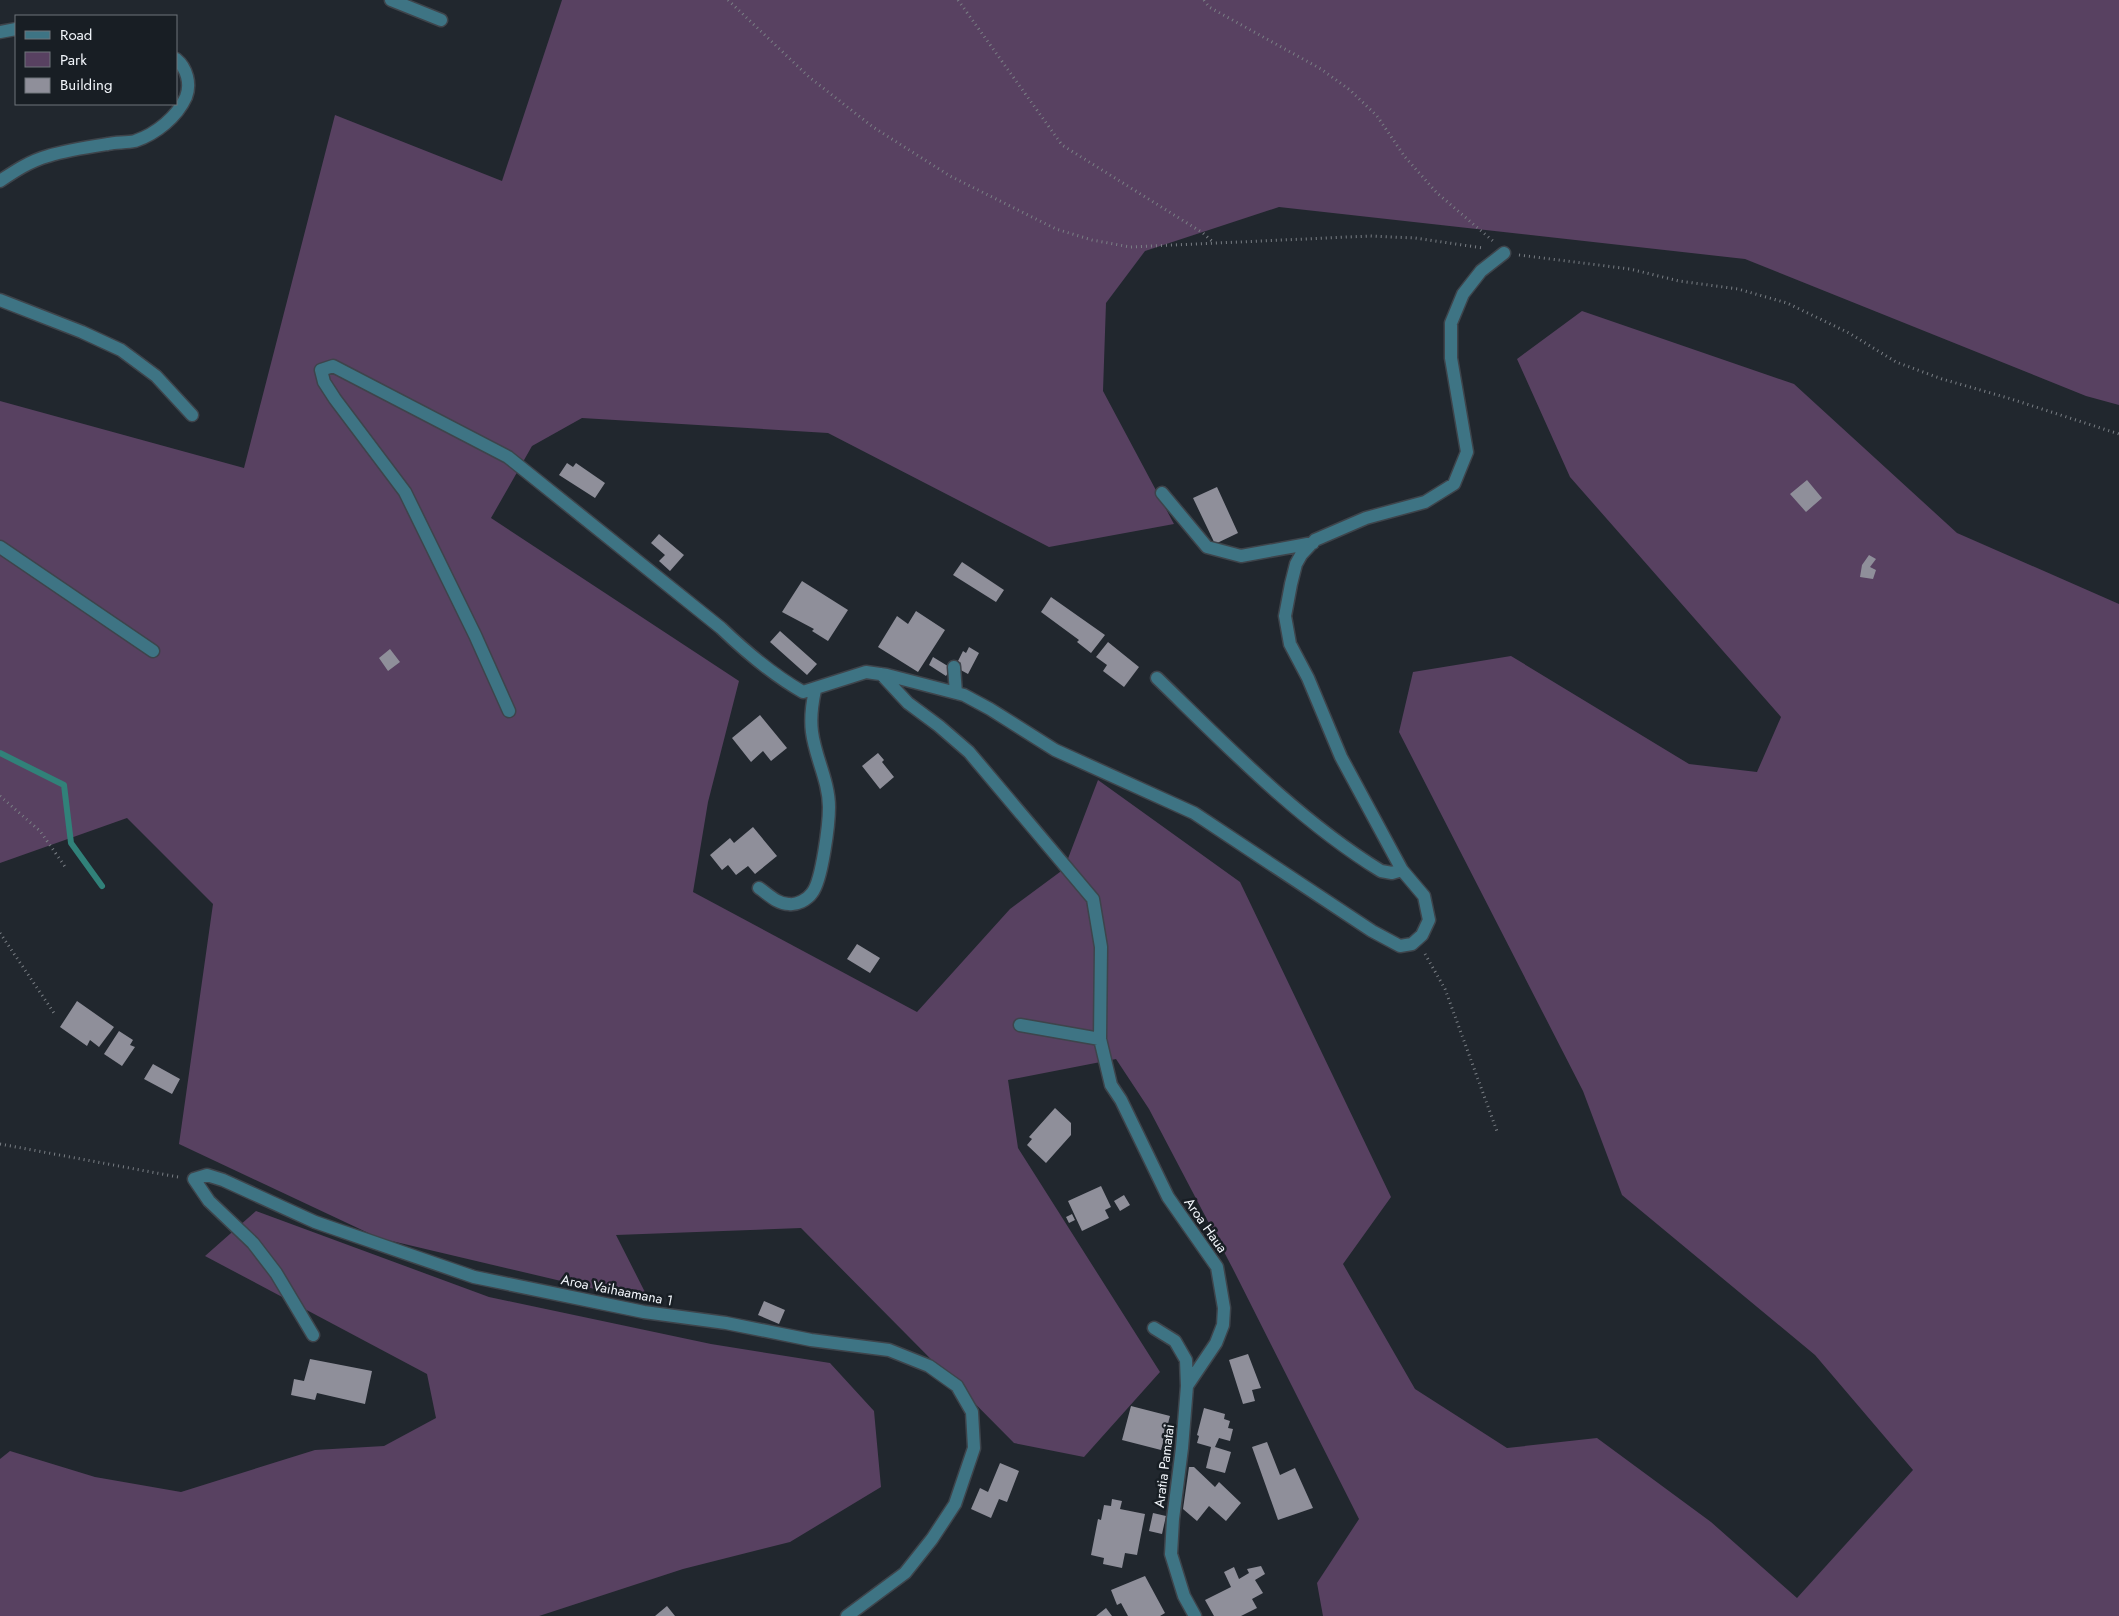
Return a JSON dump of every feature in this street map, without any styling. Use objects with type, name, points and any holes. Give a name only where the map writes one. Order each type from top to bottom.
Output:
[{"type":"street","points":[[391,0],[442,20]]},
{"type":"street","points":[[0,32],[15,29]]},
{"type":"street","points":[[0,180],[22,166],[47,156],[108,143],[135,141],[159,128],[175,115],[189,91],[188,78],[178,61]]},
{"type":"street","points":[[1162,493],[1207,547],[1241,556],[1313,543],[1366,518],[1425,502],[1454,484],[1466,452],[1451,358],[1451,324],[1463,294],[1481,271],[1506,254]]},
{"type":"street","points":[[2,305],[82,332],[121,350],[156,376],[192,415]]},
{"type":"street","points":[[509,711],[475,635],[404,492],[335,400],[324,382],[321,370],[333,366],[508,457],[721,628],[745,651],[803,692],[815,690],[832,682],[866,672],[956,693],[990,709],[1062,754],[1194,813],[1372,931],[1400,946],[1412,944],[1422,935],[1429,920],[1424,896],[1402,870],[1341,757],[1308,678],[1290,644],[1285,616],[1291,584],[1301,554],[1313,543]]},
{"type":"street","points":[[0,547],[153,651]]},
{"type":"street","points":[[954,667],[956,693]]},
{"type":"street","name":"Aroa Haua","points":[[881,674],[908,703],[969,752],[1093,899],[1101,947],[1100,1039],[1111,1085],[1121,1100],[1168,1197],[1217,1267],[1224,1308],[1222,1325],[1216,1343],[1187,1386]]},
{"type":"street","points":[[1157,678],[1214,733],[1324,831],[1381,871],[1392,873],[1402,870]]},
{"type":"street","points":[[759,888],[777,901],[789,905],[802,902],[813,893],[818,879],[828,828],[829,806],[812,732],[810,712],[815,690]]},
{"type":"street","points":[[1020,1025],[1100,1039]]},
{"type":"street","name":"Aroa Vaihaamana 1","points":[[194,1179],[207,1175],[223,1180],[315,1222],[474,1277],[644,1312],[726,1322],[811,1340],[889,1350],[929,1366],[957,1386],[972,1412],[974,1448],[955,1504],[932,1539],[905,1573],[847,1616]]},
{"type":"street","points":[[194,1179],[209,1201],[252,1243],[276,1273],[313,1334]]},
{"type":"street","name":"Aratia Pamatai","points":[[1154,1328],[1175,1341],[1186,1360],[1187,1386],[1171,1554],[1184,1596],[1195,1616]]},
{"type":"path","points":[[728,0],[809,77],[873,127],[950,176],[1056,229],[1092,240],[1130,247],[1370,236],[1415,238],[1477,247],[1506,254],[1630,269],[1679,281],[1738,288],[1787,302],[1849,334],[1896,362],[1942,379],[2119,434]]},
{"type":"path","points":[[958,0],[1062,145],[1203,233],[1215,244]]},
{"type":"path","points":[[1204,0],[1209,7],[1321,69],[1350,90],[1377,116],[1406,157],[1437,193],[1506,254]]},
{"type":"path","points":[[0,796],[40,831],[66,868]]},
{"type":"path","points":[[0,933],[54,1013]]},
{"type":"path","points":[[1417,941],[1445,989],[1498,1134]]},
{"type":"path","points":[[0,1144],[194,1179]]},
{"type":"green space","points":[[562,0],[2119,0],[2119,405],[2086,396],[1745,259],[1279,207],[1145,251],[1106,303],[1103,391],[1174,524],[1049,547],[828,433],[582,418],[532,446],[491,518],[739,681],[708,802],[693,892],[917,1012],[1010,909],[1064,869],[1098,780],[1240,882],[1391,1197],[1343,1264],[1415,1389],[1507,1448],[1597,1438],[1711,1522],[1797,1598],[1913,1470],[1815,1355],[1622,1195],[1583,1091],[1399,732],[1413,672],[1511,656],[1689,764],[1757,772],[1781,717],[1570,477],[1517,359],[1582,311],[1794,384],[1957,533],[2119,604],[2119,1616],[1323,1616],[1317,1583],[1359,1519],[1233,1269],[1149,1109],[1116,1059],[1008,1080],[1018,1148],[1160,1372],[1084,1457],[1014,1443],[801,1228],[616,1235],[650,1302],[379,1238],[179,1144],[213,904],[127,818],[0,863],[0,401],[244,468],[335,115],[502,181]]},
{"type":"green space","points":[[256,1211],[489,1297],[711,1344],[830,1363],[874,1411],[881,1487],[790,1542],[683,1569],[539,1616],[0,1616],[0,1459],[10,1451],[95,1477],[181,1492],[315,1450],[384,1446],[436,1418],[427,1374],[205,1256]]},
{"type":"building","points":[[567,463],[573,467],[576,463],[605,483],[595,498],[559,475]]},
{"type":"building","points":[[1807,480],[1822,498],[1806,512],[1790,494]]},
{"type":"building","points":[[1217,487],[1238,533],[1215,544],[1193,498]]},
{"type":"building","points":[[659,534],[684,555],[670,571],[659,561],[665,555],[651,543]]},
{"type":"building","points":[[1869,555],[1876,559],[1870,567],[1876,570],[1873,579],[1860,577],[1862,565]]},
{"type":"building","points":[[962,562],[1004,590],[996,602],[953,575]]},
{"type":"building","points":[[802,581],[848,610],[828,641],[812,631],[814,629],[782,612]]},
{"type":"building","points":[[1051,597],[1105,635],[1091,653],[1077,642],[1079,640],[1041,612]]},
{"type":"building","points":[[916,611],[945,630],[918,672],[878,647],[897,616],[908,624]]},
{"type":"building","points":[[780,631],[817,664],[807,675],[770,642]]},
{"type":"building","points":[[1108,642],[1139,667],[1124,687],[1103,671],[1107,665],[1096,657]]},
{"type":"building","points":[[969,647],[979,653],[968,674],[957,668],[961,663],[958,661],[963,651],[966,653]]},
{"type":"building","points":[[390,649],[400,662],[388,671],[379,658]]},
{"type":"building","points":[[933,657],[951,668],[946,676],[929,665]]},
{"type":"building","points":[[760,715],[787,748],[771,761],[763,751],[751,762],[732,738]]},
{"type":"building","points":[[878,753],[884,760],[882,762],[894,777],[880,789],[862,766]]},
{"type":"building","points":[[753,827],[777,856],[755,874],[748,866],[736,875],[728,865],[722,870],[710,855],[730,838],[734,843]]},
{"type":"building","points":[[857,944],[880,958],[870,973],[847,959]]},
{"type":"building","points":[[77,1001],[114,1027],[99,1047],[90,1040],[87,1046],[60,1027]]},
{"type":"building","points":[[119,1031],[133,1040],[130,1045],[135,1047],[122,1066],[104,1054]]},
{"type":"building","points":[[153,1064],[180,1079],[172,1094],[144,1079]]},
{"type":"building","points":[[1055,1108],[1071,1123],[1071,1135],[1046,1163],[1027,1145],[1032,1139],[1029,1137]]},
{"type":"building","points":[[1101,1186],[1111,1207],[1105,1210],[1109,1218],[1082,1231],[1068,1201]]},
{"type":"building","points":[[1124,1195],[1130,1205],[1120,1211],[1114,1201]]},
{"type":"building","points":[[1072,1214],[1075,1220],[1069,1223],[1066,1217]]},
{"type":"building","points":[[764,1301],[785,1310],[779,1324],[758,1315]]},
{"type":"building","points":[[1248,1354],[1261,1388],[1252,1390],[1255,1401],[1243,1404],[1229,1360]]},
{"type":"building","points":[[310,1359],[372,1371],[365,1404],[317,1393],[315,1400],[291,1395],[294,1379],[304,1381]]},
{"type":"building","points":[[1131,1406],[1170,1416],[1161,1450],[1122,1440]]},
{"type":"building","points":[[1204,1408],[1225,1414],[1224,1419],[1230,1421],[1228,1428],[1233,1429],[1230,1441],[1219,1438],[1215,1447],[1231,1452],[1225,1473],[1206,1468],[1211,1447],[1197,1443],[1199,1436],[1197,1435]]},
{"type":"building","points":[[1267,1442],[1280,1475],[1295,1468],[1313,1508],[1278,1520],[1252,1447]]},
{"type":"building","points":[[1000,1463],[1019,1471],[1007,1502],[999,1499],[991,1518],[971,1509],[980,1488],[988,1492]]},
{"type":"building","points":[[1189,1467],[1194,1467],[1215,1487],[1219,1482],[1241,1503],[1226,1521],[1209,1506],[1197,1521],[1183,1509]]},
{"type":"building","points":[[1112,1499],[1122,1501],[1120,1509],[1145,1514],[1137,1555],[1125,1553],[1122,1568],[1103,1564],[1104,1558],[1091,1555],[1098,1519],[1101,1520],[1104,1505],[1111,1506]]},
{"type":"building","points":[[1153,1513],[1166,1516],[1162,1534],[1149,1531]]},
{"type":"building","points":[[1261,1566],[1265,1574],[1255,1580],[1263,1593],[1252,1599],[1257,1608],[1241,1616],[1214,1616],[1205,1600],[1231,1587],[1224,1572],[1234,1567],[1239,1579],[1249,1573],[1247,1569]]},
{"type":"building","points":[[1145,1576],[1165,1613],[1160,1616],[1128,1616],[1121,1603],[1117,1605],[1111,1590]]},
{"type":"building","points":[[667,1606],[675,1616],[655,1616]]},
{"type":"building","points":[[1106,1608],[1112,1616],[1096,1616]]},
{"type":"waterway","points":[[0,753],[64,785],[71,843],[102,886]]}]
